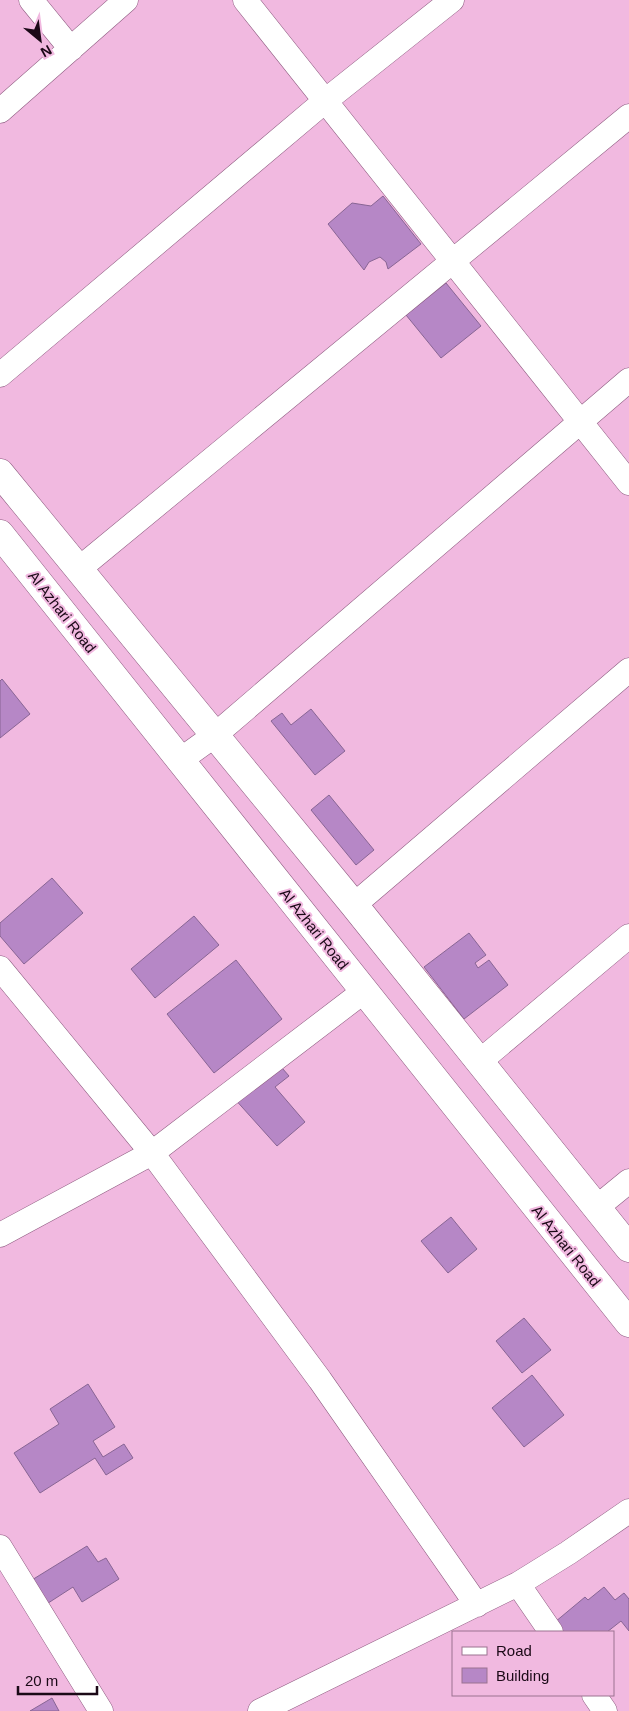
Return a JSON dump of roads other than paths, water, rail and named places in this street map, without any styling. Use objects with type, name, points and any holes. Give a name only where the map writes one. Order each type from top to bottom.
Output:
[{"type":"street","points":[[31,0],[71,49]]},
{"type":"street","points":[[0,111],[126,0]]},
{"type":"street","points":[[245,0],[629,483]]},
{"type":"street","points":[[0,376],[326,101],[452,0]]},
{"type":"street","points":[[80,568],[629,116]]},
{"type":"street","points":[[179,761],[215,735],[629,380]]},
{"type":"street","points":[[0,473],[80,568],[354,905],[629,1248]]},
{"type":"street","name":"Al Azhari Road","points":[[2,541],[629,1323]]},
{"type":"street","points":[[354,905],[629,670]]},
{"type":"street","points":[[479,1062],[629,936]]},
{"type":"street","points":[[0,968],[152,1153],[320,1380],[478,1605]]},
{"type":"street","points":[[0,1234],[152,1153],[363,992]]},
{"type":"street","points":[[596,1208],[629,1181]]},
{"type":"street","points":[[260,1711],[518,1584],[568,1553],[629,1511]]},
{"type":"street","points":[[0,1547],[101,1711]]},
{"type":"street","points":[[518,1584],[550,1631]]},
{"type":"street","points":[[595,1696],[605,1711]]}]
